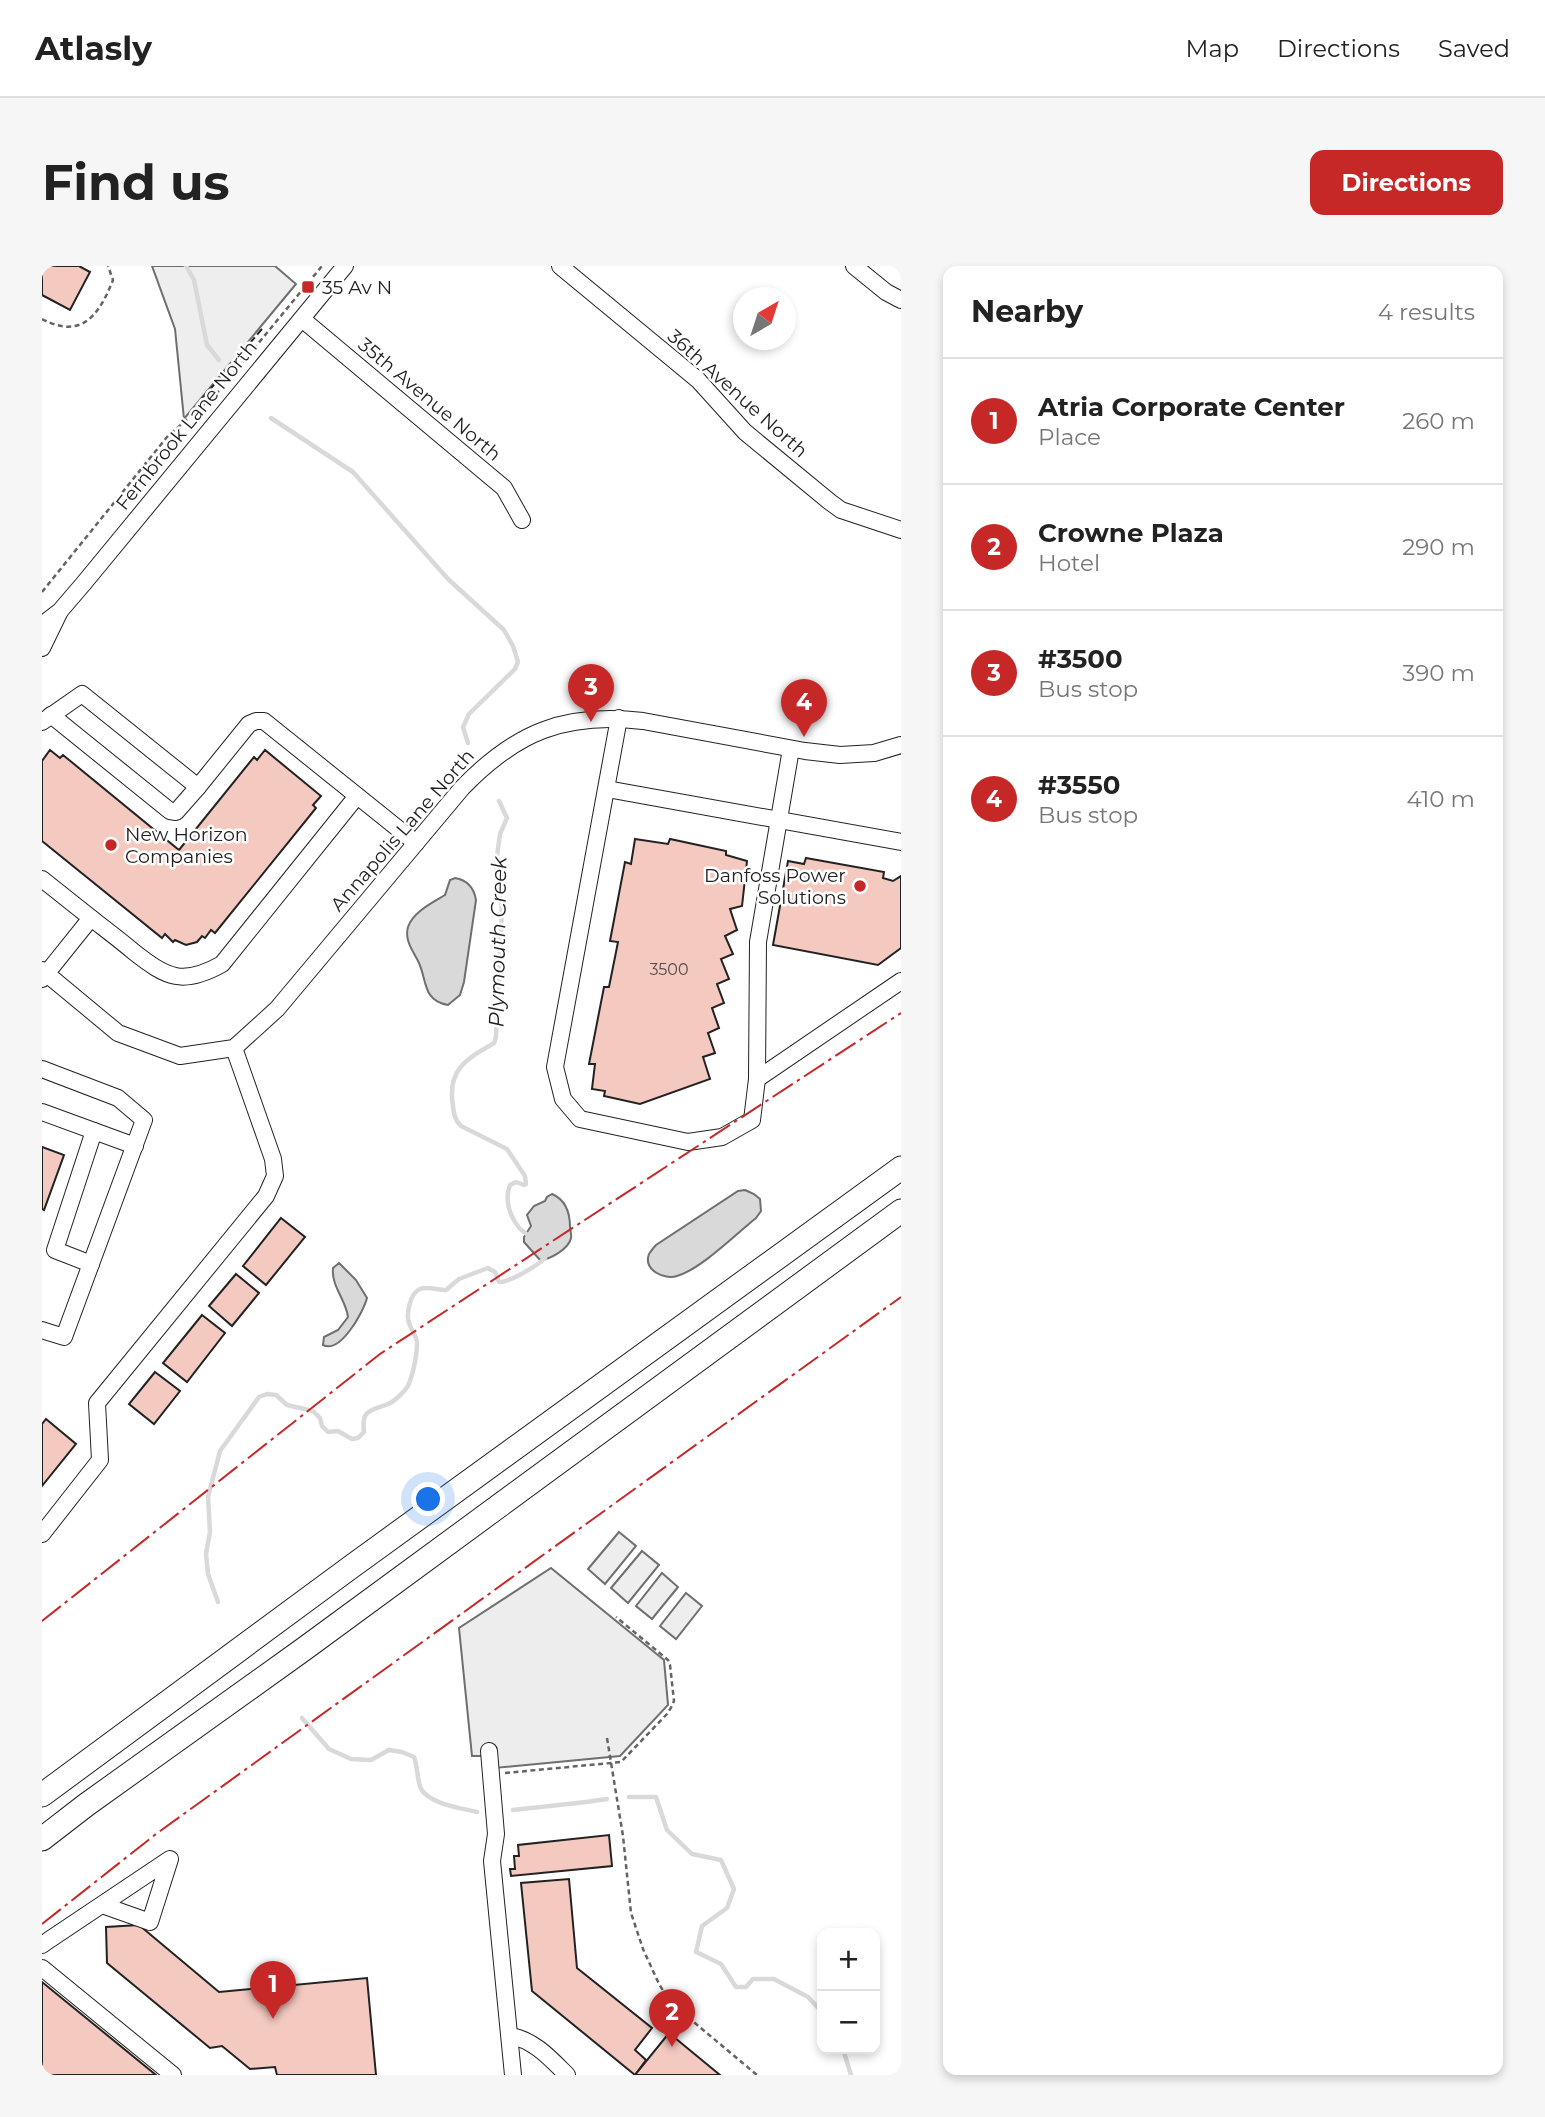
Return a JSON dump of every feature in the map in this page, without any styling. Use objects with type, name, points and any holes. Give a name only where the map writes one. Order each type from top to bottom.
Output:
[{"type":"highway","points":[[42,1795],[901,1168]]},
{"type":"highway","points":[[42,1839],[901,1211]]},
{"type":"highway","points":[[42,1845],[86,1805]]},
{"type":"street","name":"Fernbrook Lane North","points":[[42,625],[60,611],[345,266]]},
{"type":"street","name":"36th Avenue North","points":[[560,266],[698,380],[745,432],[830,502],[841,510],[901,530]]},
{"type":"street","points":[[854,266],[886,292],[901,300]]},
{"type":"street","name":"35th Avenue North","points":[[302,319],[503,488],[522,520]]},
{"type":"street","name":"Fernbrook Lane North","points":[[42,648],[60,611]]},
{"type":"street","points":[[198,787],[82,694],[47,718],[170,811],[176,812],[198,787],[249,724],[264,721],[416,843]]},
{"type":"street","points":[[619,718],[555,1067],[563,1099],[580,1119],[688,1142],[722,1137],[752,1120],[757,1079],[758,942],[791,749]]},
{"type":"street","name":"Annapolis Lane North","points":[[234,1048],[276,1009],[462,788],[486,764],[515,743],[578,720],[619,718],[791,749],[840,755],[874,752],[901,745]]},
{"type":"street","points":[[607,789],[901,842]]},
{"type":"street","points":[[42,879],[158,970],[173,977],[190,978],[222,964],[357,796]]},
{"type":"street","points":[[42,1534],[100,1460],[97,1403],[266,1196],[275,1176],[274,1159],[234,1048],[180,1056],[118,1032],[43,974],[91,918]]},
{"type":"street","points":[[757,1079],[901,981]]},
{"type":"street","points":[[42,1069],[118,1098],[144,1120],[64,1338],[42,1329]]},
{"type":"street","points":[[42,1112],[135,1146]]},
{"type":"street","points":[[91,1264],[48,1247],[94,1131]]},
{"type":"street","points":[[489,1751],[496,1834],[492,1861],[513,2075]]},
{"type":"street","points":[[42,1945],[170,1859],[150,1922],[102,1905]]},
{"type":"street","points":[[42,1968],[173,2075]]},
{"type":"street","points":[[510,2036],[519,2037],[535,2045],[567,2075]]},
{"type":"path","points":[[42,319],[53,325],[72,329],[88,320],[105,300],[113,280],[107,266]]},
{"type":"path","points":[[42,592],[167,437],[219,391],[322,266]]},
{"type":"path","points":[[491,1774],[625,1760],[667,1714],[674,1701],[668,1660],[616,1617]]},
{"type":"path","points":[[607,1738],[623,1836],[631,1913],[643,1949],[671,2003],[757,2075]]},
{"type":"shaded area","points":[[152,266],[275,266],[296,284],[184,419],[175,329]]},
{"type":"shaded area","points":[[455,878],[469,885],[476,900],[464,982],[460,995],[448,1005],[440,1003],[430,995],[419,963],[408,942],[407,932],[414,917],[445,895],[450,880]]},
{"type":"shaded area","points":[[745,1190],[760,1199],[761,1211],[728,1242],[697,1266],[677,1276],[661,1275],[652,1269],[648,1260],[649,1254],[656,1245],[738,1191]]},
{"type":"shaded area","points":[[552,1194],[566,1207],[571,1237],[563,1250],[540,1260],[524,1242],[531,1226],[527,1215],[534,1206]]},
{"type":"shaded area","points":[[339,1263],[356,1280],[367,1298],[361,1313],[343,1338],[336,1344],[323,1345],[324,1337],[338,1330],[348,1317],[333,1275],[333,1268]]},
{"type":"shaded area","points":[[619,1532],[636,1546],[605,1584],[588,1569]]},
{"type":"shaded area","points":[[642,1551],[659,1565],[628,1603],[611,1588]]},
{"type":"shaded area","points":[[551,1568],[664,1660],[668,1705],[620,1756],[484,1769],[482,1756],[472,1756],[459,1628]]},
{"type":"shaded area","points":[[662,1573],[678,1587],[652,1619],[636,1606]]},
{"type":"shaded area","points":[[686,1593],[702,1606],[676,1639],[660,1626]]},
{"type":"building","points":[[42,266],[79,266],[90,272],[70,310],[42,295]]},
{"type":"building","name":"New Horizon Companies","points":[[50,750],[60,758],[63,755],[179,850],[254,757],[257,760],[265,750],[321,796],[313,805],[316,808],[215,933],[211,930],[205,938],[202,936],[197,942],[186,945],[175,940],[173,942],[165,934],[162,938],[42,841],[42,761]]},
{"type":"building","points":[[635,839],[668,844],[670,839],[726,851],[726,855],[747,861],[742,906],[730,909],[737,930],[725,936],[733,954],[721,959],[729,979],[717,984],[724,1003],[712,1008],[719,1028],[708,1033],[715,1053],[703,1057],[710,1079],[640,1104],[604,1096],[605,1091],[592,1089],[595,1064],[589,1064],[604,987],[609,987],[618,942],[610,941],[625,862],[631,864]]},
{"type":"building","points":[[806,858],[884,872],[883,878],[893,881],[901,876],[901,948],[878,965],[773,945],[788,861],[804,864]]},
{"type":"building","points":[[42,1147],[64,1155],[44,1210],[42,1209]]},
{"type":"building","points":[[281,1218],[305,1237],[266,1285],[243,1266]]},
{"type":"building","points":[[236,1274],[259,1293],[232,1326],[209,1306]]},
{"type":"building","points":[[202,1315],[225,1333],[187,1382],[163,1363]]},
{"type":"building","points":[[155,1372],[180,1391],[154,1424],[129,1404]]},
{"type":"building","points":[[46,1419],[76,1444],[42,1486],[42,1424]]},
{"type":"building","points":[[609,1835],[612,1866],[511,1876],[510,1869],[515,1869],[514,1856],[519,1856],[518,1845]]},
{"type":"building","points":[[569,1879],[577,1968],[652,2028],[635,2050],[646,2060],[635,2075],[532,1991],[521,1883]]},
{"type":"building","points":[[139,1925],[219,1992],[367,1978],[376,2075],[277,2075],[275,2067],[250,2069],[222,2046],[210,2048],[107,1963],[106,1927]]},
{"type":"building","points":[[42,1982],[156,2075],[42,2075]]},
{"type":"building","points":[[669,2033],[720,2075],[635,2075]]},
{"type":"waterway","name":"Plymouth Creek","points":[[186,266],[194,280],[207,345],[219,360]]},
{"type":"waterway","name":"Plymouth Creek","points":[[271,418],[353,472],[448,579],[504,630],[518,662],[515,669],[469,714],[463,727],[468,743]]},
{"type":"waterway","name":"Plymouth Creek","points":[[499,801],[507,818],[500,834],[496,863],[502,909],[496,1037],[494,1043],[460,1067],[453,1083],[452,1094],[454,1115],[459,1124],[507,1149],[525,1176],[526,1184],[516,1182],[510,1185],[508,1200],[515,1222],[532,1237]]},
{"type":"waterway","name":"Plymouth Creek","points":[[218,1602],[208,1574],[206,1554],[210,1532],[208,1497],[220,1451],[259,1397],[276,1395],[287,1405],[313,1411],[328,1432],[338,1431],[352,1439],[358,1438],[364,1432],[363,1424],[368,1412],[393,1401],[408,1386],[417,1343],[408,1314],[411,1299],[417,1291],[426,1288],[446,1290],[459,1279],[488,1268],[495,1272],[499,1282],[504,1281],[523,1273],[545,1258]]},
{"type":"waterway","name":"Plymouth Creek","points":[[302,1718],[329,1749],[351,1759],[371,1760],[389,1750],[414,1757],[420,1786],[425,1794],[446,1805],[477,1812]]},
{"type":"waterway","name":"Plymouth Creek","points":[[629,1797],[656,1797],[667,1830],[692,1854],[721,1860],[734,1889],[727,1908],[702,1926],[696,1952],[721,1964],[736,1987],[746,1987],[753,1979],[774,1979],[808,1997],[817,2007]]},
{"type":"waterway","name":"Plymouth Creek","points":[[513,1810],[607,1799]]},
{"type":"waterway","name":"Plymouth Creek","points":[[845,2054],[851,2075]]},
{"type":"fence","points":[[200,401],[262,329]]},
{"type":"power","points":[[42,1621],[380,1354],[901,1013]]},
{"type":"power","points":[[42,1924],[156,1834],[901,1297]]},
{"type":"place","name":"35 Av N","points":[[308,287]]},
{"type":"place","name":"#3500","points":[[591,722]]},
{"type":"place","name":"#3550","points":[[804,737]]},
{"type":"place","name":"New Horizon Companies","points":[[111,845]]},
{"type":"place","name":"Danfoss Power Solutions","points":[[860,886]]},
{"type":"place","name":"Atria Corporate Center","points":[[273,2019]]},
{"type":"place","name":"Crowne Plaza","points":[[672,2047]]}]
